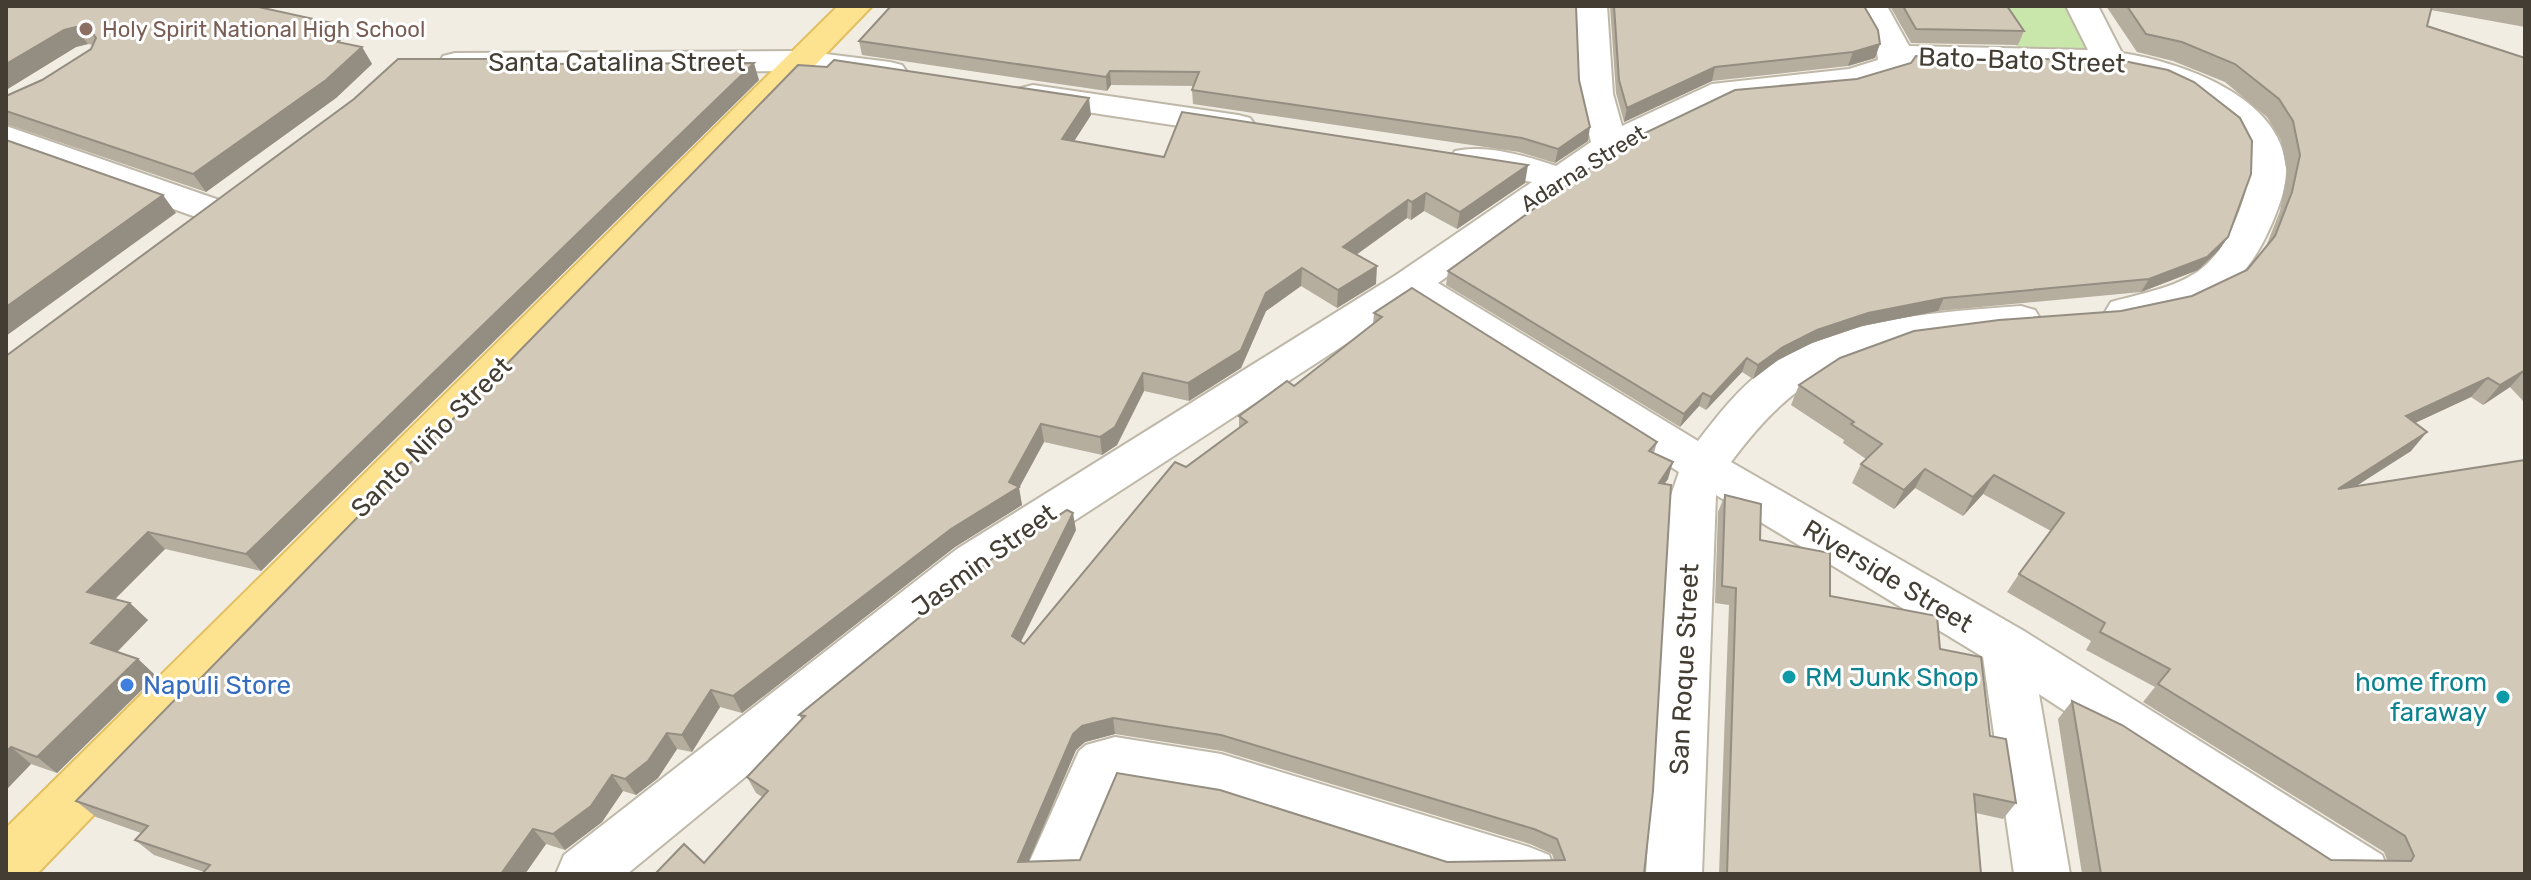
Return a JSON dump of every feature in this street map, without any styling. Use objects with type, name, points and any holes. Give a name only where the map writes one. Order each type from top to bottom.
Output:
[{"type":"main road","name":"Santo Niño Street","points":[[6,867],[856,6]]},
{"type":"street","points":[[1591,6],[1596,94],[1610,145]]},
{"type":"street","points":[[1871,6],[1896,56]]},
{"type":"street","points":[[2082,6],[2109,59]]},
{"type":"street","name":"Adarna Street","points":[[1410,284],[1610,145],[1724,91],[1876,74],[1893,66],[1896,56]]},
{"type":"street","name":"Bato-Bato Street","points":[[1703,466],[1741,418],[1782,379],[1833,353],[1927,328],[2071,318],[2172,304],[2218,280],[2240,256],[2268,173],[2266,154],[2255,132],[2227,100],[2185,77],[2109,59],[1896,56]]},
{"type":"street","name":"Santa Catalina Street","points":[[429,63],[802,61],[923,77]]},
{"type":"street","points":[[999,89],[1274,130]]},
{"type":"street","points":[[6,137],[221,200],[171,237]]},
{"type":"street","points":[[1442,155],[1519,166],[1560,179]]},
{"type":"street","name":"Riverside Street","points":[[1410,284],[1703,466],[2006,646],[2362,874]]},
{"type":"street","name":"Jasmin Street","points":[[584,874],[974,562],[1079,492],[1410,284]]},
{"type":"street","name":"San Roque Street","points":[[1674,874],[1692,501],[1703,466]]},
{"type":"street","points":[[2006,646],[2042,874]]},
{"type":"street","points":[[1052,874],[1098,768],[1105,762],[1115,761],[1221,778],[1529,874]]},
{"type":"green space","points":[[1997,6],[2080,6],[2110,58],[2020,53]]},
{"type":"building","points":[[6,6],[254,6],[332,23],[318,38],[362,47],[326,80],[193,174],[6,111],[6,96],[42,80],[91,49],[96,38],[90,30],[76,27],[64,30],[6,64]]},
{"type":"building","points":[[891,6],[1576,6],[1579,80],[1590,127],[1558,149],[1522,138],[1192,90],[1199,72],[1110,71],[1106,77],[859,41]]},
{"type":"building","points":[[1614,6],[1864,6],[1878,30],[1880,44],[1853,52],[1715,67],[1627,108],[1619,80]]},
{"type":"building","points":[[1903,6],[2007,6],[2024,31],[1916,29]]},
{"type":"building","points":[[2127,6],[2432,6],[2427,26],[2525,58],[2525,370],[2500,385],[2488,378],[2406,416],[2427,432],[2338,489],[2525,460],[2525,874],[2101,874],[2072,701],[2122,725],[2331,860],[2411,861],[2414,856],[2405,836],[2158,684],[2170,669],[2100,632],[2105,623],[2019,574],[2064,513],[1994,475],[1973,497],[1925,469],[1904,490],[1861,464],[1882,444],[1799,385],[1840,358],[1914,331],[1999,320],[2121,311],[2192,296],[2247,270],[2275,236],[2292,192],[2300,155],[2293,121],[2279,99],[2235,64],[2182,42],[2146,34]]},
{"type":"building","points":[[1916,56],[2124,61],[2168,70],[2194,82],[2240,118],[2252,141],[2251,174],[2228,237],[2207,257],[2149,279],[1944,298],[1868,313],[1817,330],[1783,347],[1758,365],[1747,358],[1711,397],[1703,393],[1684,414],[1448,271],[1626,142],[1735,90],[1857,79],[1911,63]]},
{"type":"building","points":[[398,59],[498,59],[522,64],[754,63],[246,554],[148,532],[87,592],[130,603],[91,643],[138,659],[37,757],[11,747],[6,752],[6,356],[354,99]]},
{"type":"building","points":[[834,60],[1089,98],[1062,139],[1164,157],[1182,112],[1528,165],[1460,212],[1426,193],[1412,202],[1408,200],[1343,247],[1377,266],[1338,290],[1302,268],[1266,293],[1241,350],[1188,383],[1143,373],[1115,427],[1100,437],[1041,424],[1009,482],[1019,487],[951,529],[733,696],[711,690],[682,735],[667,733],[648,761],[625,779],[612,775],[591,806],[553,834],[533,829],[501,874],[202,874],[210,865],[135,840],[148,826],[76,801],[195,679],[199,680],[798,65],[827,67]]},
{"type":"building","points":[[6,140],[163,195],[6,307]]},
{"type":"building","points":[[1412,288],[1657,442],[1649,451],[1673,462],[1659,483],[1671,485],[1653,791],[1644,874],[655,874],[684,844],[704,863],[768,791],[747,777],[805,716],[799,715],[989,561],[1067,510],[1073,513],[1012,636],[1024,644],[1175,462],[1186,467],[1247,422],[1239,416],[1287,381],[1294,386],[1382,317],[1374,313]],"holes":[[[1113,718],[1221,735],[1534,829],[1557,839],[1565,860],[1447,862],[1220,790],[1117,773],[1080,860],[1018,862],[1073,734],[1082,726]]]},
{"type":"building","points":[[1725,495],[1761,504],[1760,540],[1830,553],[1830,596],[1937,616],[1940,649],[1981,657],[1990,736],[2006,739],[2016,803],[1974,794],[1981,874],[1727,874],[1736,588],[1722,586]]},
{"type":"place","name":"Holy Spirit National High School","points":[[86,29]]},
{"type":"place","name":"RM Junk Shop","points":[[1789,677]]},
{"type":"place","name":"Napuli Store","points":[[127,685]]},
{"type":"place","name":"home from faraway","points":[[2503,697]]}]
